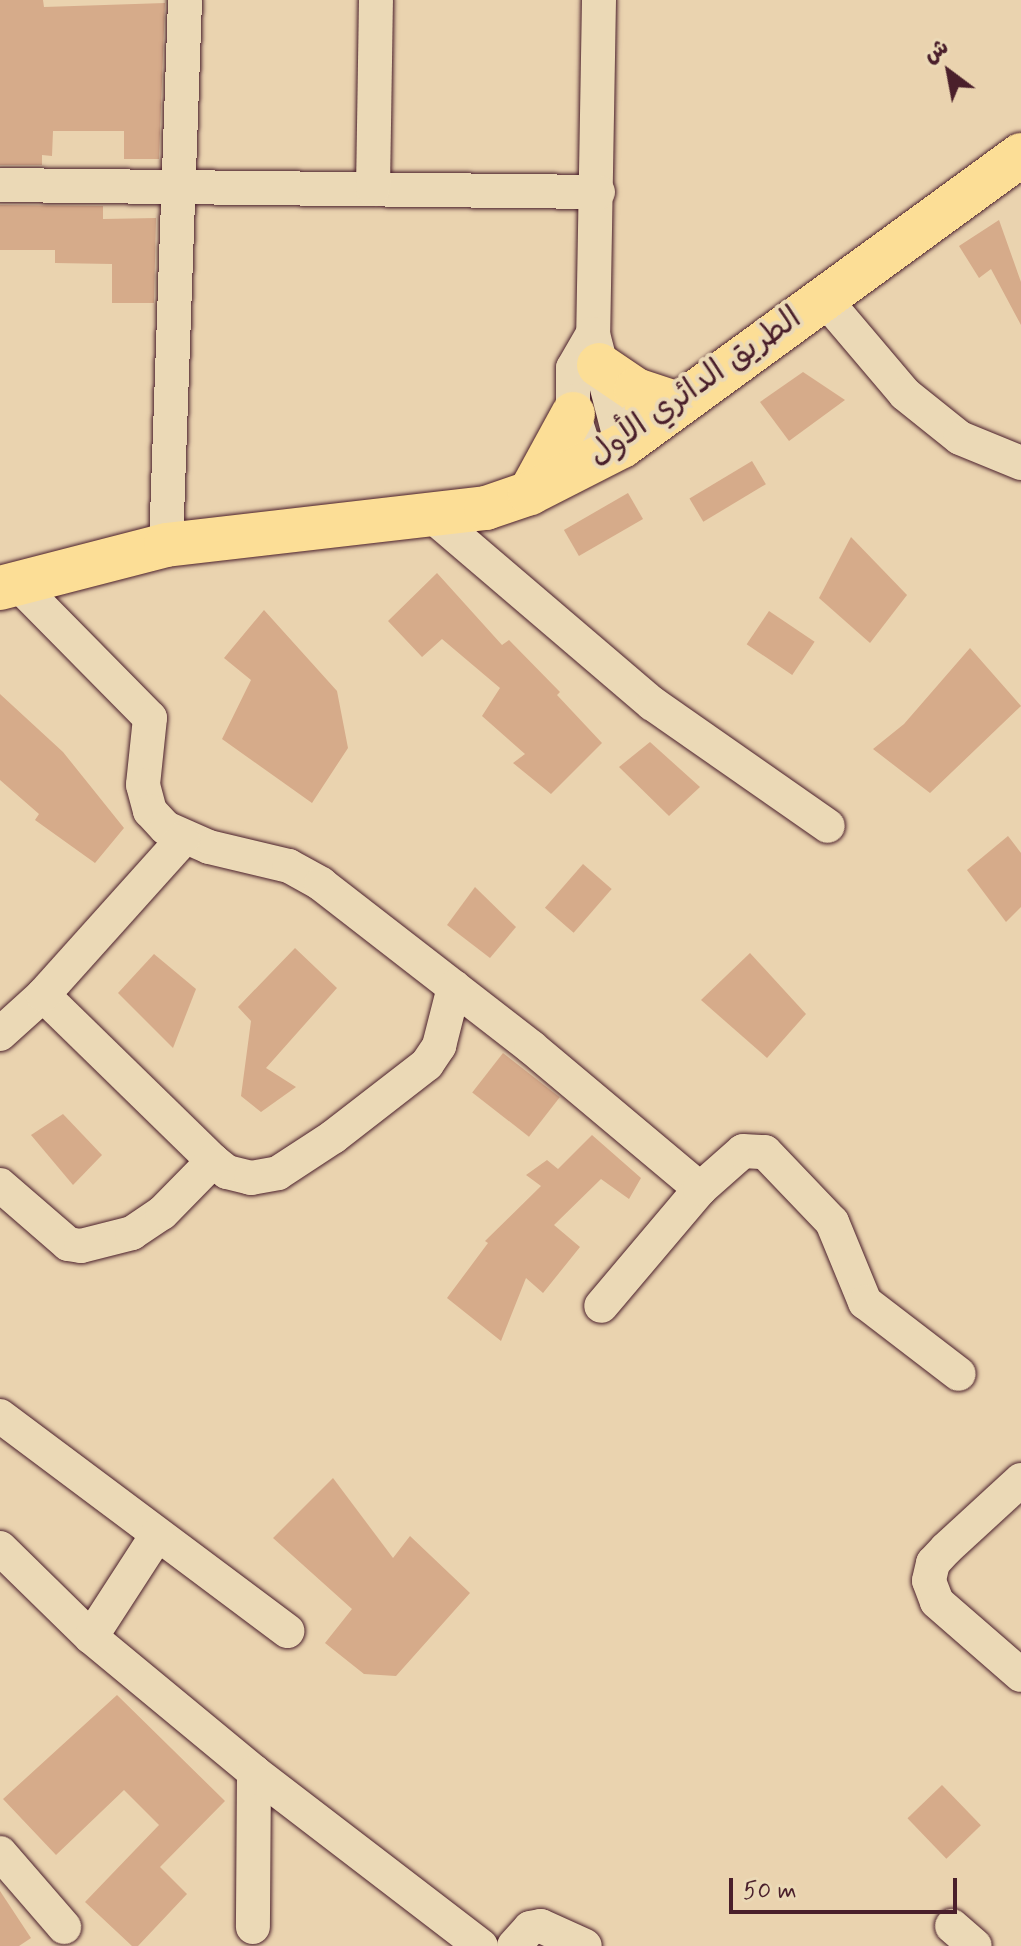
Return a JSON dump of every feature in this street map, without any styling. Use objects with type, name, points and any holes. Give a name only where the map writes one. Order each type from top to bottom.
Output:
[{"type":"main road","name":"الطريق الدائري الأول","points":[[9,586],[166,545],[497,506],[530,493],[607,455],[822,296],[1021,155]]},
{"type":"main road","points":[[596,350],[636,390],[675,403]]},
{"type":"main road","points":[[530,493],[573,414]]},
{"type":"street","points":[[166,545],[182,186],[185,0]]},
{"type":"street","points":[[373,189],[376,0]]},
{"type":"street","points":[[599,0],[596,350],[607,455]]},
{"type":"street","points":[[0,185],[598,192]]},
{"type":"street","points":[[822,296],[905,394],[960,438],[1021,463]]},
{"type":"street","points":[[596,350],[575,359],[573,414],[607,455]]},
{"type":"street","points":[[429,513],[653,704],[828,826]]},
{"type":"street","points":[[9,586],[150,718],[143,785],[150,811],[183,839],[289,866],[321,884],[454,987],[700,1189]]},
{"type":"street","points":[[1,1030],[43,995],[183,839]]},
{"type":"street","points":[[43,995],[213,1161],[227,1172],[251,1178],[278,1173],[333,1137],[427,1064],[439,1046],[454,987]]},
{"type":"street","points":[[601,1306],[700,1189],[743,1151],[765,1152],[832,1222],[865,1302],[959,1374]]},
{"type":"street","points":[[0,1185],[68,1244],[81,1246],[132,1233],[162,1213],[213,1161]]},
{"type":"street","points":[[0,1416],[157,1535],[226,1581],[287,1631]]},
{"type":"street","points":[[1021,1480],[933,1563],[929,1581],[937,1602],[1021,1675]]},
{"type":"street","points":[[91,1637],[157,1535]]},
{"type":"street","points":[[0,1548],[91,1637],[254,1772],[481,1946]]},
{"type":"street","points":[[253,1927],[254,1772]]},
{"type":"street","points":[[0,1853],[64,1927]]},
{"type":"street","points":[[514,1946],[530,1928],[541,1926],[585,1946]]},
{"type":"building","points":[[0,0],[43,0],[44,7],[165,3],[159,159],[124,159],[124,131],[53,131],[52,156],[42,155],[42,165],[0,165]]},
{"type":"building","points":[[0,205],[103,206],[103,219],[156,218],[154,303],[112,303],[112,264],[55,263],[55,250],[0,250]]},
{"type":"building","points":[[999,220],[1021,282],[1021,325],[991,269],[979,278],[959,246]]},
{"type":"building","points":[[803,372],[845,400],[789,441],[760,402]]},
{"type":"building","points":[[752,461],[766,484],[703,522],[689,499]]},
{"type":"building","points":[[628,493],[643,519],[579,556],[564,530]]},
{"type":"building","points":[[851,537],[907,595],[870,643],[819,598]]},
{"type":"building","points":[[437,573],[502,645],[509,640],[560,692],[557,695],[602,743],[551,794],[513,763],[525,754],[482,716],[500,688],[442,639],[422,657],[388,621]]},
{"type":"building","points":[[264,610],[337,691],[348,748],[312,803],[222,739],[251,680],[224,658]]},
{"type":"building","points":[[769,611],[815,642],[792,675],[747,644]]},
{"type":"building","points":[[970,648],[1021,706],[930,793],[873,749],[904,724]]},
{"type":"building","points":[[0,694],[63,752],[124,828],[95,863],[35,820],[39,814],[0,780]]},
{"type":"building","points":[[650,742],[700,787],[669,816],[619,767]]},
{"type":"building","points":[[1008,836],[1021,853],[1021,907],[1006,922],[967,870]]},
{"type":"building","points":[[583,864],[612,889],[574,933],[545,908]]},
{"type":"building","points":[[475,887],[516,927],[490,958],[447,925]]},
{"type":"building","points":[[295,948],[337,988],[266,1068],[296,1087],[261,1112],[241,1096],[251,1021],[238,1007]]},
{"type":"building","points":[[750,953],[806,1014],[767,1058],[701,1000]]},
{"type":"building","points":[[154,954],[196,989],[173,1048],[118,993]]},
{"type":"building","points":[[503,1053],[560,1097],[529,1137],[472,1092]]},
{"type":"building","points":[[63,1114],[102,1155],[73,1185],[31,1135]]},
{"type":"building","points":[[592,1135],[641,1178],[629,1199],[601,1179],[554,1225],[580,1247],[543,1293],[526,1278],[501,1341],[447,1298],[488,1243],[485,1241],[541,1186],[526,1175],[547,1160],[558,1169]]},
{"type":"building","points":[[333,1478],[393,1558],[410,1536],[470,1593],[396,1676],[364,1674],[325,1643],[352,1609],[273,1538]]},
{"type":"building","points":[[117,1695],[225,1801],[160,1867],[187,1894],[138,1946],[132,1946],[85,1902],[159,1825],[124,1790],[56,1855],[3,1799]]},
{"type":"building","points":[[942,1785],[981,1825],[946,1859],[907,1818]]},
{"type":"building","points":[[0,1891],[31,1938],[19,1946],[0,1946]]}]
